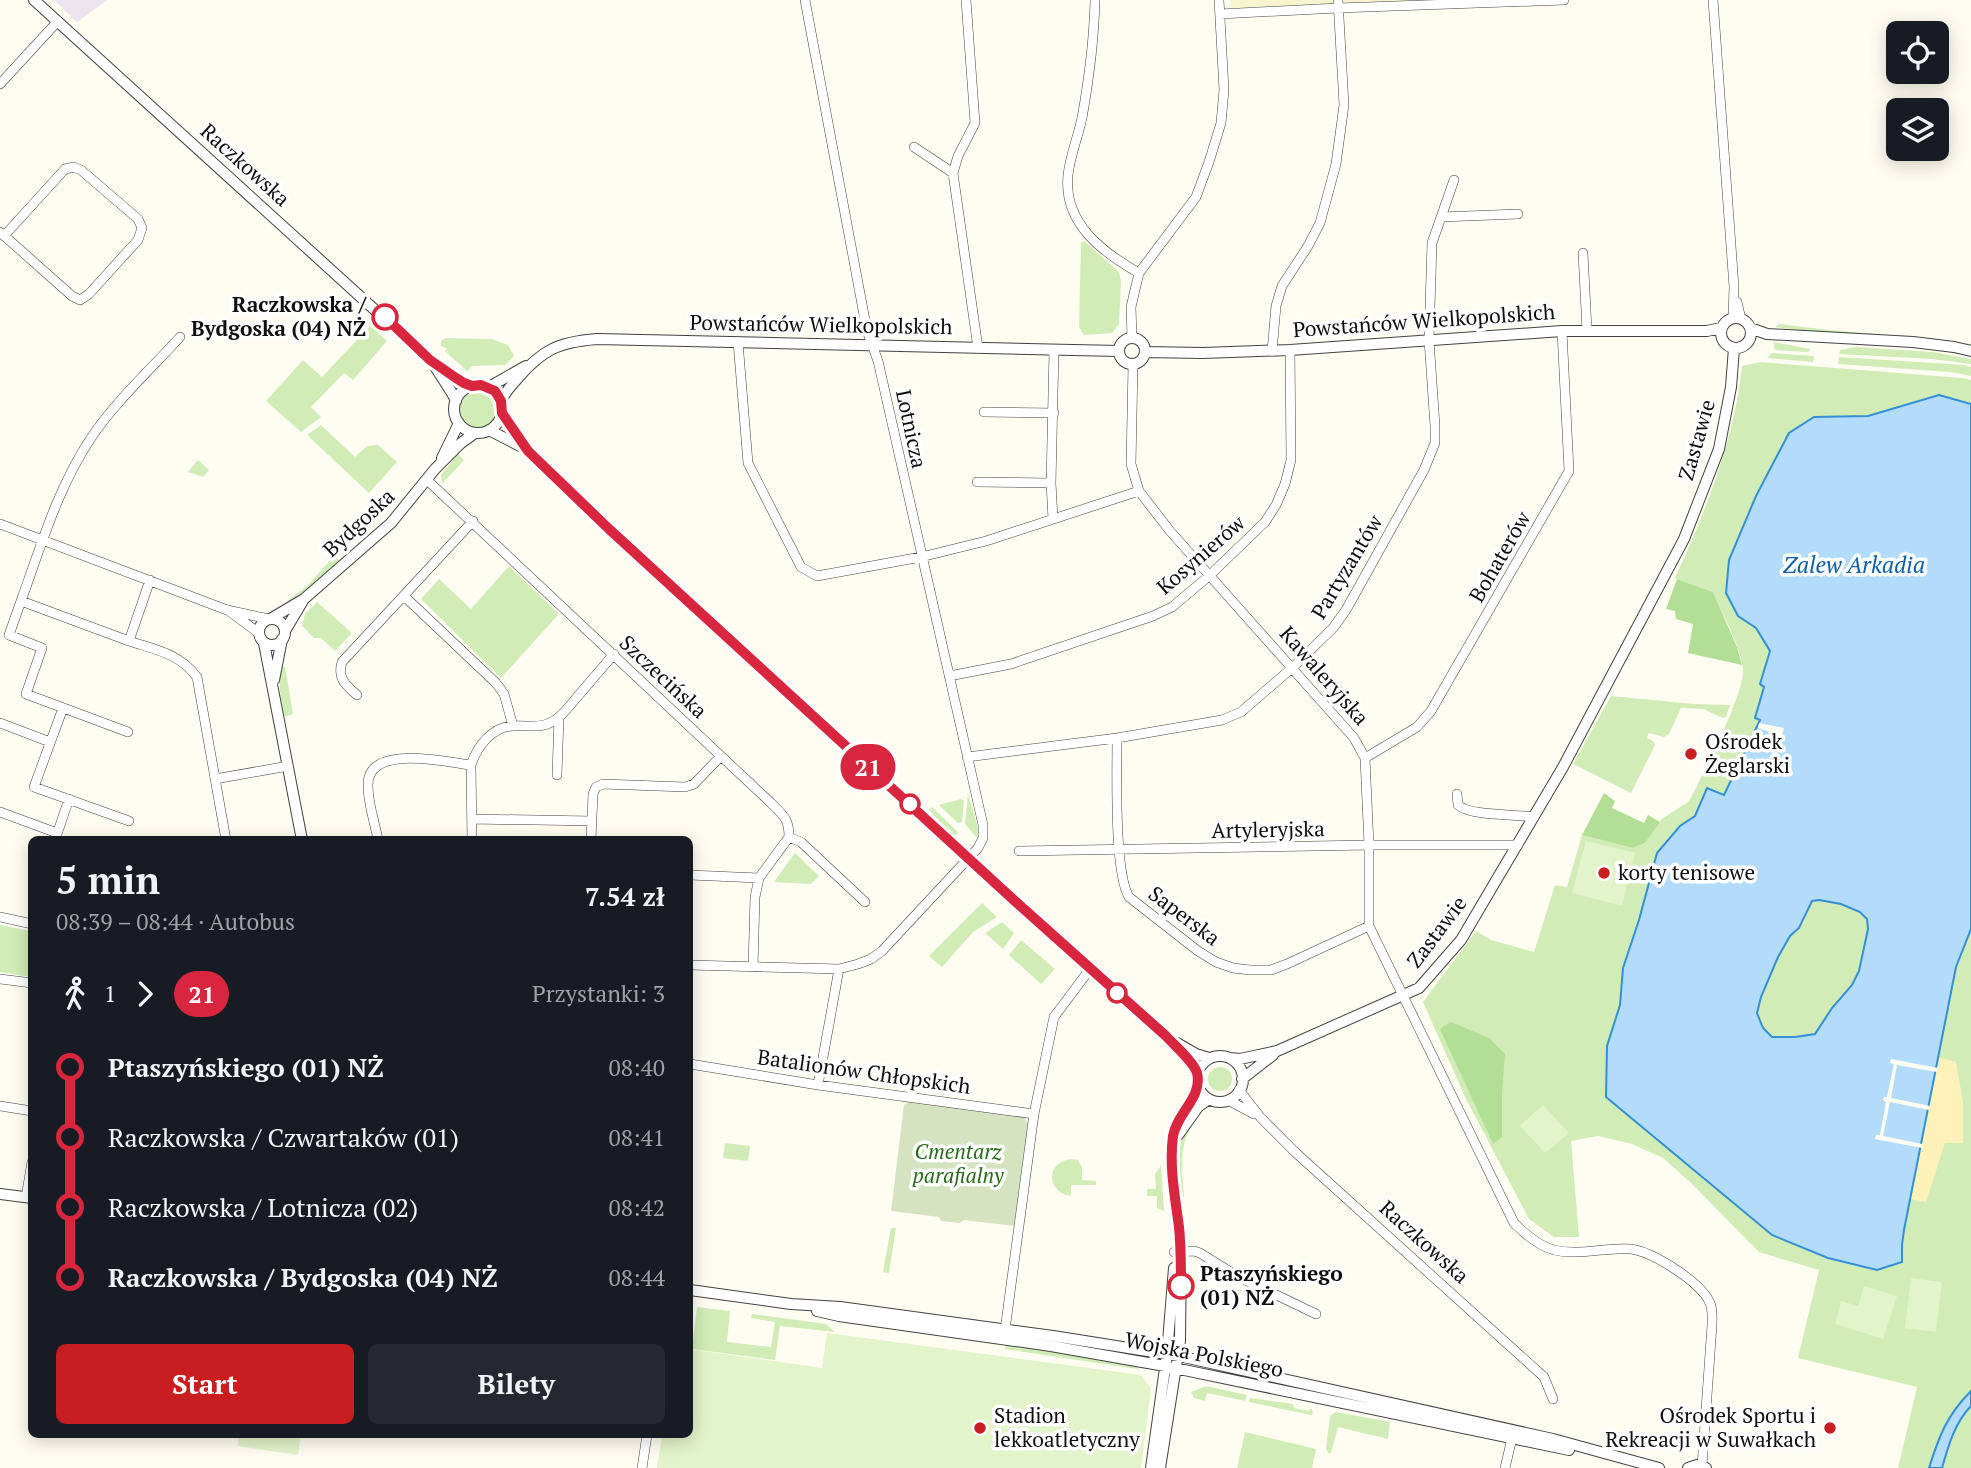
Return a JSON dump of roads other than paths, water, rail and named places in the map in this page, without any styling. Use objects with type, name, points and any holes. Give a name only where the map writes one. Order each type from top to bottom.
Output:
[{"type":"street","name":"Raczkowska","points":[[34,0],[430,360],[472,386]]},
{"type":"street","name":"Lotnicza","points":[[693,965],[839,968],[864,961],[882,951],[978,848],[983,838],[878,361],[871,345],[862,306],[806,0]]},
{"type":"street","points":[[966,0],[975,123],[958,156],[953,173],[978,348]]},
{"type":"street","points":[[1095,0],[1091,53],[1081,120],[1068,173],[1067,195],[1072,212],[1082,228],[1125,265],[1139,273]]},
{"type":"street","points":[[1132,338],[1131,307],[1139,273],[1196,197],[1224,107],[1219,0]]},
{"type":"street","points":[[1220,14],[1338,4],[1564,0]]},
{"type":"street","points":[[1713,0],[1737,318],[1750,334]]},
{"type":"street","points":[[1272,351],[1276,306],[1282,286],[1320,223],[1336,164],[1344,106],[1338,4]]},
{"type":"street","points":[[0,84],[58,21]]},
{"type":"street","points":[[914,147],[953,173]]},
{"type":"street","points":[[74,167],[138,219],[142,228],[138,240],[89,294],[80,300],[72,296],[2,234],[65,169],[74,167]]},
{"type":"street","name":"Partyzantów","points":[[967,757],[1116,738],[1222,720],[1241,712],[1333,628],[1346,610],[1431,456],[1435,443],[1429,340],[1432,243],[1454,180]]},
{"type":"street","points":[[1441,216],[1518,214]]},
{"type":"street","points":[[1583,253],[1587,330]]},
{"type":"street","points":[[1737,318],[1726,322],[1721,333],[1725,344],[1737,348],[1750,334],[1767,334],[1913,342],[1971,351]]},
{"type":"street","name":"Powstańców Wielkopolskich","points":[[1145,352],[1272,351],[1587,330],[1721,333]]},
{"type":"street","name":"Bohaterów","points":[[1365,758],[1417,727],[1431,711],[1569,471],[1562,331]]},
{"type":"street","points":[[128,732],[26,694],[42,648],[5,633],[21,601],[72,470],[106,418],[180,337]]},
{"type":"street","points":[[1132,338],[1142,342],[1145,352],[1141,361],[1133,365],[1121,359],[1119,351],[1124,341],[1132,338]]},
{"type":"street","name":"Powstańców Wielkopolskich","points":[[489,387],[555,347],[583,340],[1119,351]]},
{"type":"street","points":[[738,342],[748,463],[801,566],[817,576],[921,557],[986,541],[1139,491]]},
{"type":"street","name":"Zastawie","points":[[1704,1467],[1712,1325],[1710,1304],[1695,1285],[1648,1254],[1633,1249],[1554,1250],[1524,1233],[1514,1223],[1403,995],[1419,988],[1461,940],[1534,817],[1657,594],[1684,539],[1719,449],[1737,348]]},
{"type":"street","points":[[1053,519],[1051,483],[1054,350]]},
{"type":"street","name":"Kosynierów","points":[[948,676],[1011,664],[1153,616],[1172,607],[1209,576],[1265,522],[1285,484],[1291,460],[1290,350]]},
{"type":"street","name":"Raczkowska","points":[[430,360],[456,401]]},
{"type":"street","name":"Powstańców Wielkopolskich","points":[[501,407],[504,393],[528,365]]},
{"type":"street","name":"Kawaleryjska","points":[[1133,365],[1131,464],[1139,491],[1209,576],[1353,738],[1365,758],[1369,926],[1403,995]]},
{"type":"street","points":[[501,407],[498,423],[489,430],[475,433],[459,423],[455,415],[456,401],[460,393],[472,386],[481,385],[495,391],[501,407],[528,451],[609,529],[968,859],[1166,1036],[1194,1068],[1199,1087],[1209,1099],[1222,1102],[1228,1100],[1254,1068],[1277,1051]]},
{"type":"street","points":[[984,412],[1054,414]]},
{"type":"street","name":"Bydgoska","points":[[271,619],[304,599],[391,523],[435,469],[459,423]]},
{"type":"street","points":[[489,430],[528,451]]},
{"type":"street","name":"Bydgoska","points":[[435,469],[475,433]]},
{"type":"street","name":"Szczecińska","points":[[427,480],[786,817],[789,837]]},
{"type":"street","points":[[977,482],[1051,483]]},
{"type":"street","points":[[357,695],[341,678],[342,662],[472,521]]},
{"type":"street","points":[[0,524],[227,610],[279,621],[284,635],[276,644],[262,638],[227,610]]},
{"type":"street","points":[[129,640],[150,579]]},
{"type":"street","points":[[404,596],[496,682],[503,694],[513,726]]},
{"type":"street","name":"Bydgoska","points":[[273,686],[284,635],[304,599]]},
{"type":"street","points":[[21,601],[178,658],[188,665],[197,677],[225,836]]},
{"type":"street","points":[[262,638],[260,625],[271,619]]},
{"type":"street","name":"Bydgoska","points":[[262,638],[301,836]]},
{"type":"street","points":[[472,836],[471,765],[475,755],[491,735],[513,726],[543,726],[559,718],[614,654]]},
{"type":"street","points":[[62,708],[34,787],[129,821]]},
{"type":"street","points":[[557,775],[559,718]]},
{"type":"street","points":[[0,723],[50,742]]},
{"type":"street","name":"Saperska","points":[[1116,738],[1124,889],[1129,897],[1198,951],[1233,968],[1271,970],[1369,926]]},
{"type":"street","points":[[591,836],[593,794],[596,787],[603,784],[685,787],[694,784],[721,756]]},
{"type":"street","points":[[377,836],[368,787],[373,767],[388,760],[403,758],[471,765]]},
{"type":"street","points":[[215,779],[288,766]]},
{"type":"street","points":[[1457,794],[1458,805],[1463,810],[1534,817]]},
{"type":"street","points":[[56,836],[69,799]]},
{"type":"street","points":[[0,812],[54,836]]},
{"type":"street","points":[[472,819],[592,821]]},
{"type":"street","points":[[753,967],[755,897],[759,878],[789,837],[801,842],[865,902]]},
{"type":"street","name":"Artyleryjska","points":[[1019,851],[1517,845]]},
{"type":"street","points":[[693,875],[759,878]]},
{"type":"street","points":[[0,918],[28,923]]},
{"type":"street","points":[[818,1085],[839,968]]},
{"type":"street","points":[[1005,1330],[1034,1114],[1054,1017],[1090,969]]},
{"type":"street","points":[[0,979],[28,982]]},
{"type":"street","points":[[1166,1036],[1196,1054],[1209,1058],[1223,1056],[1240,1059],[1277,1051],[1403,995]]},
{"type":"street","points":[[1197,1074],[1209,1058]]},
{"type":"street","points":[[1230,1058],[1239,1067],[1241,1085]]},
{"type":"street","name":"Batalionów Chłopskich","points":[[693,1064],[818,1085],[1034,1114]]},
{"type":"street","name":"Raczkowska","points":[[1241,1085],[1261,1118],[1296,1153],[1544,1377],[1553,1399]]},
{"type":"street","points":[[1151,1468],[1173,1355],[1177,1252],[1172,1147],[1179,1117],[1199,1087]]},
{"type":"street","points":[[1172,1147],[1198,1107],[1209,1099]]},
{"type":"street","name":"Raczkowska","points":[[1228,1100],[1261,1118]]},
{"type":"street","points":[[0,1106],[28,1110]]},
{"type":"street","points":[[0,1194],[28,1198]]},
{"type":"street","points":[[1177,1252],[1200,1253],[1237,1276],[1316,1314]]},
{"type":"street","name":"Wojska Polskiego","points":[[693,1290],[791,1304],[840,1307],[1173,1355],[1553,1439],[1607,1455]]},
{"type":"street","name":"Wojska Polskiego","points":[[791,1304],[839,1316],[1051,1346],[1171,1367],[1555,1448],[1607,1455]]},
{"type":"street","points":[[1160,1468],[1171,1367]]},
{"type":"street","points":[[642,1468],[647,1438]]},
{"type":"street","points":[[1505,1468],[1512,1438]]},
{"type":"street","points":[[1607,1455],[1659,1468]]},
{"type":"street","points":[[1688,1468],[1693,1465],[1704,1467]]},
{"type":"water","name":"Zalew Arkadia","points":[[1939,395],[1971,404],[1971,929],[1956,967],[1904,1230],[1902,1262],[1877,1270],[1828,1258],[1772,1235],[1606,1097],[1607,1046],[1620,1005],[1623,968],[1657,853],[1680,826],[1695,816],[1707,788],[1724,795],[1760,720],[1755,718],[1764,687],[1760,684],[1770,651],[1756,628],[1738,616],[1726,593],[1729,560],[1756,496],[1789,433],[1814,417],[1868,416]],"holes":[[[1812,901],[1841,904],[1860,912],[1867,919],[1868,929],[1859,971],[1852,985],[1832,1008],[1815,1034],[1772,1037],[1763,1028],[1757,1013],[1778,957],[1790,936],[1799,928]]]},
{"type":"water","points":[[1971,1391],[1971,1406],[1956,1427],[1942,1468],[1929,1468],[1945,1426]]},
{"type":"place","name":"Raczkowska / Bydgoska (04) NŻ","points":[[385,317]]},
{"type":"place","name":"Ośrodek Żeglarski","points":[[1691,754]]},
{"type":"place","name":"korty tenisowe","points":[[1604,873]]},
{"type":"place","name":"Ptaszyńskiego (01) NŻ","points":[[1181,1286]]},
{"type":"place","name":"Stadion lekkoatletyczny","points":[[980,1428]]},
{"type":"place","name":"Ośrodek Sportu i Rekreacji w Suwałkach","points":[[1830,1428]]},
{"type":"park label","name":"Cmentarz parafialny","points":[[958,1164]]}]
